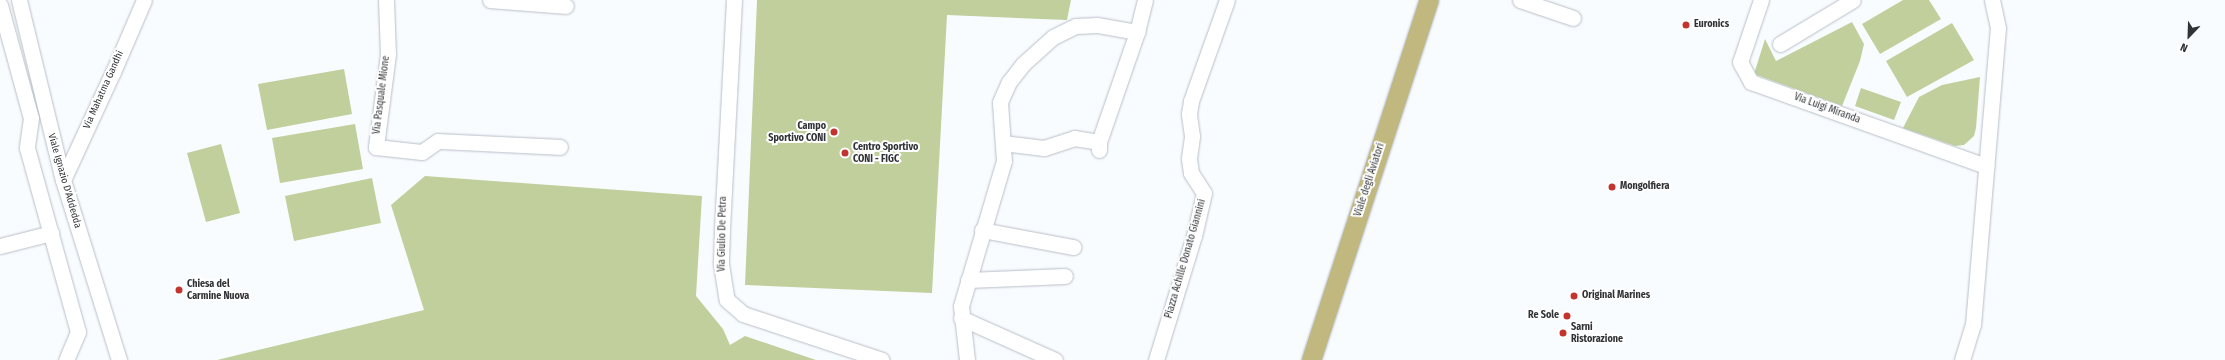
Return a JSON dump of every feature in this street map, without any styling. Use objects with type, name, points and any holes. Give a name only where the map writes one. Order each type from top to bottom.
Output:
[{"type":"main road","name":"Viale degli Aviatori","points":[[1311,360],[1429,0]]},
{"type":"street","name":"Viale Ignazio D'Addedda","points":[[19,0],[63,180],[118,360]]},
{"type":"street","name":"Via Mahatma Gandhi","points":[[63,180],[113,72],[144,0]]},
{"type":"street","name":"Via Pasquale Mione","points":[[386,0],[388,54],[376,147],[422,152],[438,141],[560,147]]},
{"type":"street","points":[[490,0],[566,6]]},
{"type":"street","name":"Via Giulio De Petra","points":[[734,0],[721,237],[721,264],[727,300],[743,314],[882,360]]},
{"type":"street","points":[[1003,144],[1044,148],[1074,138],[1099,146],[1137,32],[1145,0]]},
{"type":"street","name":"Piazza Achille Donato Giannini","points":[[1156,360],[1194,236],[1204,193],[1191,173],[1190,158],[1192,136],[1189,114],[1191,100],[1228,0]]},
{"type":"street","points":[[1520,0],[1573,18]]},
{"type":"street","name":"Via Luigi Miranda","points":[[1761,0],[1740,62],[1751,82],[1986,166]]},
{"type":"street","points":[[1780,44],[1854,0]]},
{"type":"street","points":[[1962,360],[1973,325],[1998,28],[1992,0]]},
{"type":"street","points":[[0,5],[31,118],[27,148],[78,332],[66,360]]},
{"type":"street","points":[[967,360],[961,318],[961,306],[982,230],[1004,161],[1000,102],[1009,82],[1023,64],[1053,37],[1076,26],[1097,24],[1137,32]]},
{"type":"street","points":[[982,230],[1073,247]]},
{"type":"street","points":[[0,246],[51,233]]},
{"type":"street","points":[[968,280],[1065,276]]},
{"type":"street","points":[[961,318],[1055,360]]},
{"type":"green space","name":"Centro Sportivo CONI - FIGC","points":[[757,0],[1071,0],[1067,20],[947,15],[932,293],[745,285]]},
{"type":"green space","points":[[1903,0],[1929,0],[1941,19],[1880,54],[1862,24]]},
{"type":"green space","points":[[1852,22],[1864,44],[1860,61],[1842,106],[1754,74],[1765,39],[1776,61]]},
{"type":"green space","points":[[1952,23],[1974,60],[1907,97],[1886,61]]},
{"type":"green space","points":[[344,69],[352,114],[267,130],[258,84]]},
{"type":"green space","points":[[1980,77],[1976,128],[1974,136],[1964,145],[1955,146],[1903,128],[1919,97],[1942,85]]},
{"type":"green space","points":[[1861,88],[1901,102],[1894,120],[1855,106]]},
{"type":"green space","points":[[355,124],[363,169],[280,183],[272,138]]},
{"type":"green space","points":[[221,144],[240,213],[206,222],[187,153]]},
{"type":"green space","points":[[425,176],[702,196],[696,296],[723,329],[730,345],[745,336],[816,360],[217,360],[424,310],[391,205]]},
{"type":"green space","points":[[372,178],[381,223],[294,241],[285,196]]},
{"type":"place","name":"Euronics","points":[[1686,25]]},
{"type":"place","name":"Campo Sportivo CONI","points":[[834,132]]},
{"type":"place","name":"Centro Sportivo CONI - FIGC","points":[[845,153]]},
{"type":"place","name":"Mongolfiera","points":[[1612,187]]},
{"type":"place","name":"Chiesa del Carmine Nuova","points":[[179,290]]},
{"type":"place","name":"Original Marines","points":[[1574,296]]},
{"type":"place","name":"Re Sole","points":[[1567,316]]},
{"type":"place","name":"Sarni Ristorazione","points":[[1563,333]]}]
